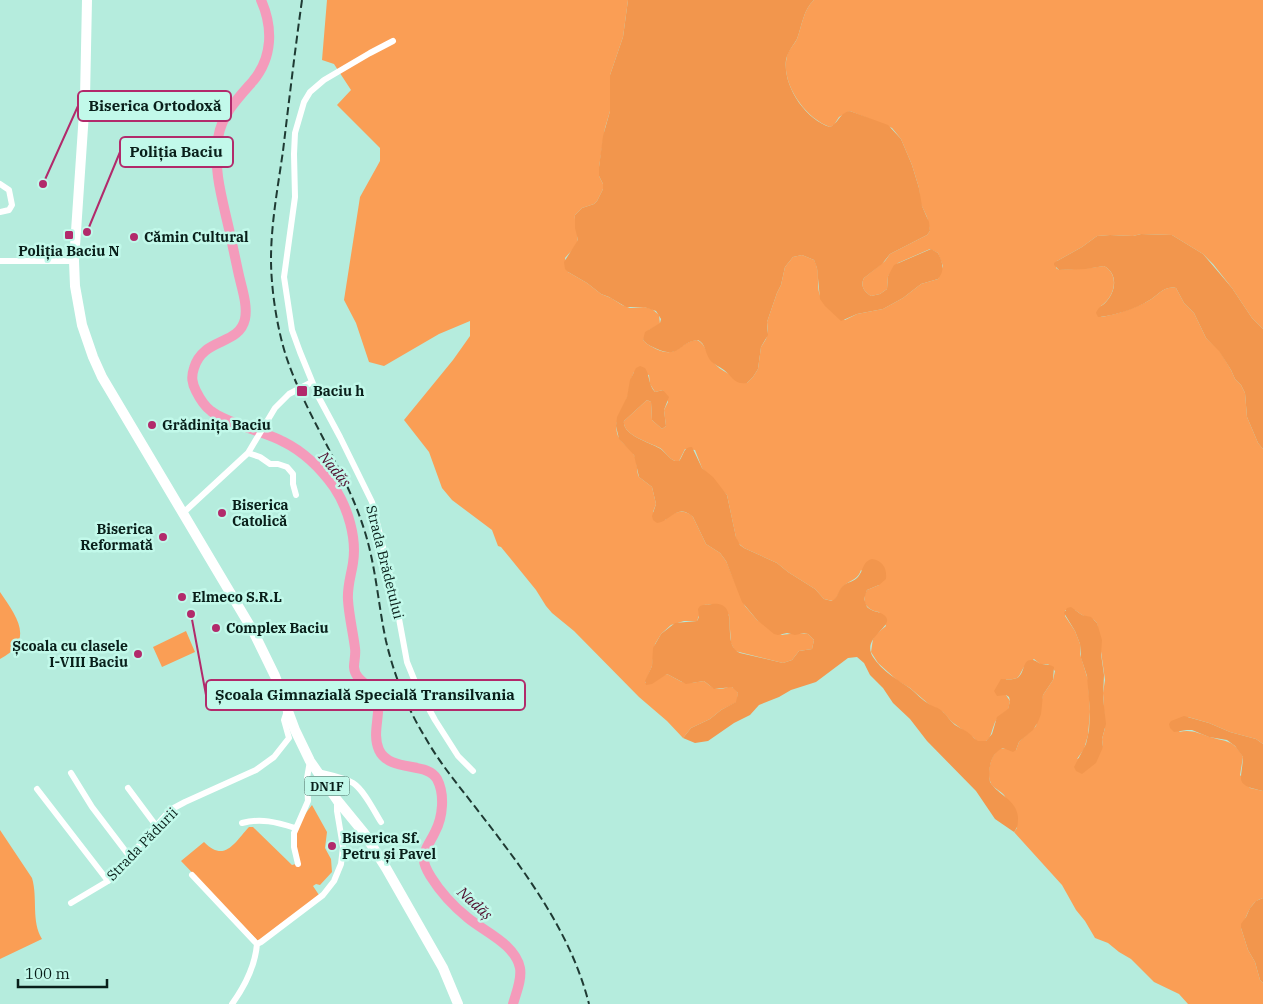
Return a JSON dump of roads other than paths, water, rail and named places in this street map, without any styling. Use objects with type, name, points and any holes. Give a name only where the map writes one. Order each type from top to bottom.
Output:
[{"type":"main road","name":"DN1F","points":[[87,0],[86,98],[74,261],[75,286],[80,314],[96,362],[113,396],[253,631],[275,676],[310,761],[337,800],[359,826],[386,868],[443,968],[458,1004]]},
{"type":"street","name":"Strada Brădetului","points":[[393,41],[345,67],[324,80],[310,92],[300,114],[295,133],[295,197],[284,277],[292,330],[312,382],[372,502],[396,597],[407,662],[418,689],[458,756],[472,771]]},
{"type":"street","points":[[0,184],[8,190],[12,202],[9,210],[0,212]]},
{"type":"street","points":[[0,261],[74,261]]},
{"type":"street","points":[[182,514],[248,453],[275,408],[289,394],[312,382]]},
{"type":"street","points":[[248,453],[270,464],[287,467],[293,474],[296,495]]},
{"type":"street","name":"Strada Pădurii","points":[[71,904],[108,881],[170,810],[256,770],[274,757],[289,738],[284,720],[288,711]]},
{"type":"street","points":[[298,864],[294,842],[295,828],[308,801],[307,778],[310,761]]},
{"type":"street","points":[[317,772],[346,780],[356,786],[381,822]]},
{"type":"street","points":[[71,773],[92,807],[130,857]]},
{"type":"street","points":[[37,788],[108,881]]},
{"type":"street","points":[[128,788],[156,828]]},
{"type":"street","points":[[232,1004],[247,981],[256,955],[257,944],[322,895],[334,881],[343,854],[336,811],[337,800]]},
{"type":"street","points":[[242,823],[263,820],[295,828]]},
{"type":"street","points":[[192,875],[257,944]]},
{"type":"waterway","name":"Nadăș","points":[[261,0],[268,21],[269,42],[267,52],[260,72],[236,100],[223,121],[217,150],[217,172],[244,295],[245,319],[236,334],[205,351],[199,358],[193,371],[193,383],[201,400],[211,411],[226,420],[276,438],[291,446],[318,467],[339,495],[347,514],[354,544],[348,595],[355,651],[354,667],[358,677],[373,691],[378,701],[376,738],[379,750],[391,762],[425,770],[437,779],[442,798],[441,813],[438,826],[425,853],[424,860],[427,871],[452,904],[506,945],[512,952],[520,968],[520,977],[513,1004]]},
{"type":"railway","points":[[302,0],[271,246],[273,295],[277,321],[286,356],[304,400],[347,485],[364,529],[386,641],[397,679],[407,703],[418,726],[437,757],[513,856],[544,903],[571,952],[589,1004]]},
{"type":"place","name":"Biserica Ortodoxă","points":[[43,184]]},
{"type":"place","name":"Poliția Baciu","points":[[87,232]]},
{"type":"place","name":"Poliția Baciu N","points":[[69,235]]},
{"type":"place","name":"Cămin Cultural","points":[[134,237]]},
{"type":"place","name":"Baciu h","points":[[302,391]]},
{"type":"place","name":"Grădinița Baciu","points":[[152,425]]},
{"type":"place","name":"Biserica Catolică","points":[[222,513]]},
{"type":"place","name":"Biserica Reformată","points":[[163,537]]},
{"type":"place","name":"Elmeco S.R.L","points":[[182,597]]},
{"type":"place","name":"Școala Gimnazială Specială Transilvania","points":[[191,614]]},
{"type":"place","name":"Complex Baciu","points":[[216,628]]},
{"type":"place","name":"Școala cu clasele I-VIII Baciu","points":[[138,654]]},
{"type":"place","name":"Biserica Sf. Petru și Pavel","points":[[332,846]]}]
